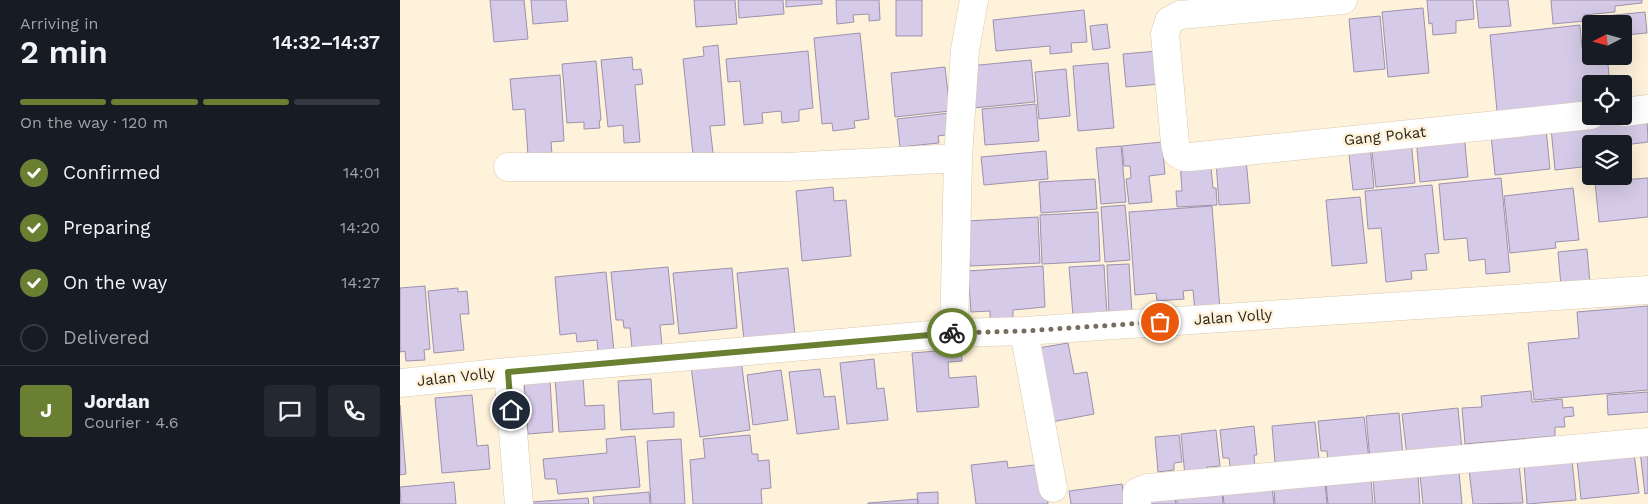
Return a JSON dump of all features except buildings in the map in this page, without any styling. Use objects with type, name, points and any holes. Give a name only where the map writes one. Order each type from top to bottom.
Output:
[{"type":"street","points":[[954,332],[958,158],[965,50],[974,0]]},
{"type":"street","name":"Gang Pokat","points":[[1343,0],[1180,15],[1170,21],[1165,34],[1175,150],[1180,156],[1190,157],[1582,116]]},
{"type":"street","points":[[1632,111],[1648,109]]},
{"type":"street","points":[[508,167],[786,167],[958,158]]},
{"type":"street","name":"Jalan Volly","points":[[400,383],[954,332],[1024,331],[1648,290]]},
{"type":"street","points":[[1024,331],[1053,488]]},
{"type":"street","points":[[508,372],[519,504]]},
{"type":"street","points":[[1137,504],[1137,492],[1148,488],[1648,442]]},
{"type":"way so far","points":[[952,333],[1024,331],[1160,322]]},
{"type":"route","points":[[511,410],[508,372],[952,333]]}]
